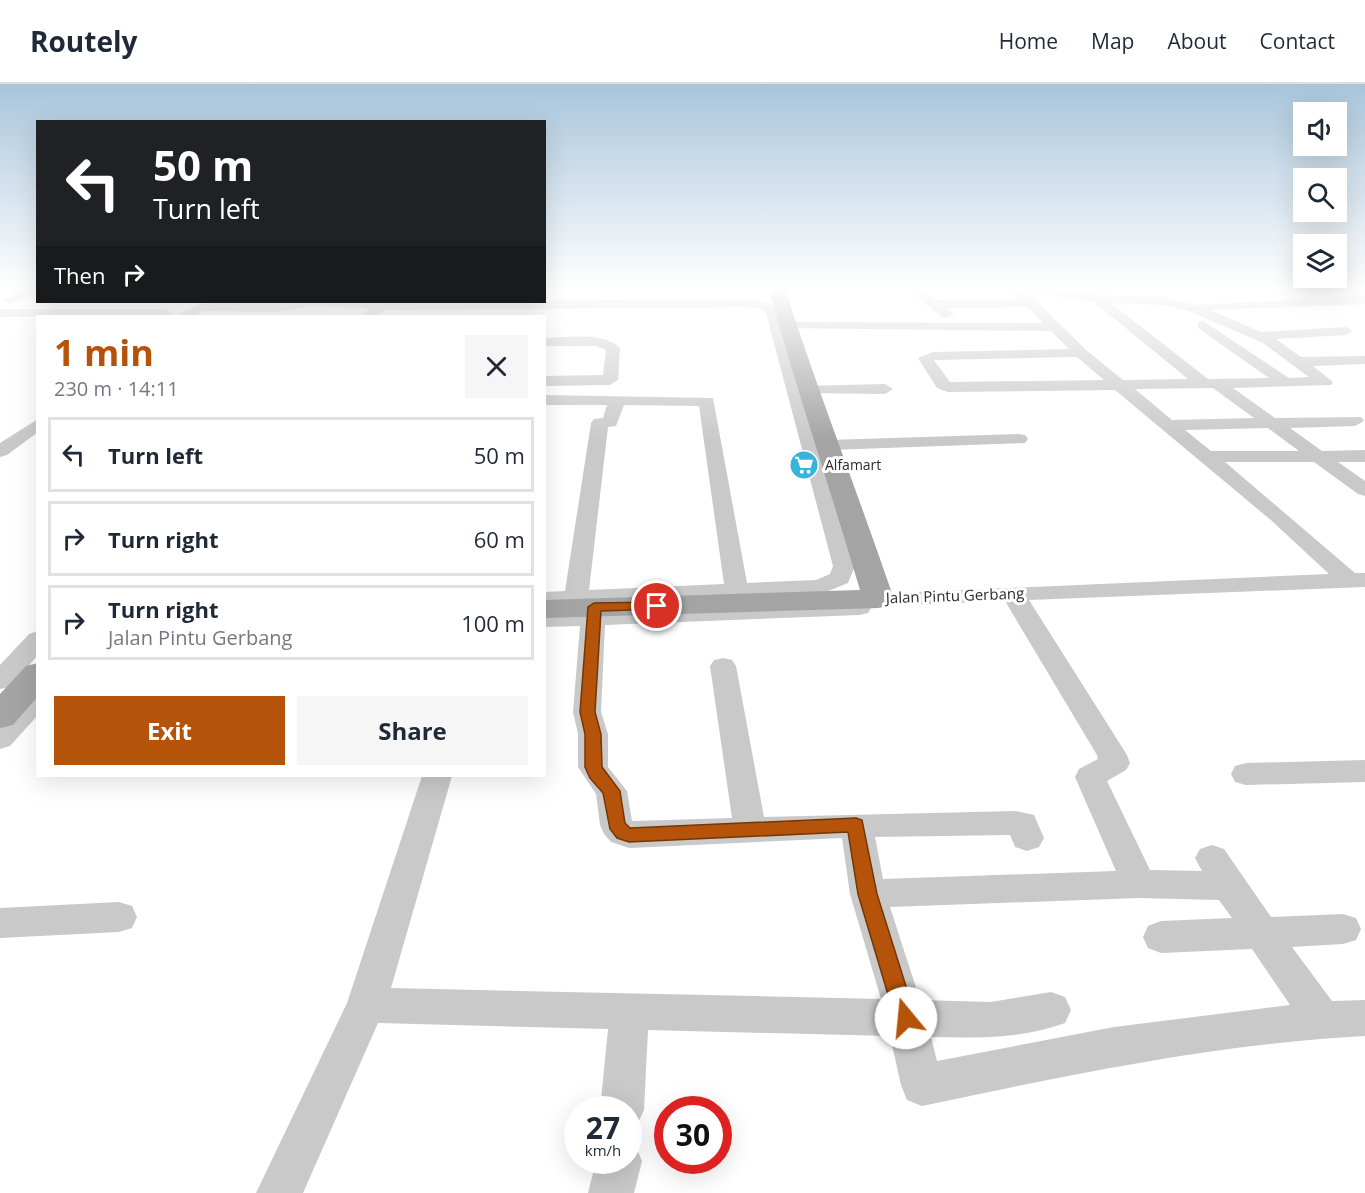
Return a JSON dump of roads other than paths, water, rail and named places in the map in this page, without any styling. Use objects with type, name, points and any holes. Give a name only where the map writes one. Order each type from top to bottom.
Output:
[{"type":"main road","points":[[792,338],[878,599]]},
{"type":"main road","name":"Jalan Pintu Gerbang","points":[[546,609],[738,598],[878,599]]},
{"type":"main road","points":[[13,692],[36,658]]},
{"type":"street","points":[[546,400],[707,401],[738,598],[821,587],[840,578],[844,572],[778,338]]},
{"type":"street","points":[[1064,338],[1357,580]]},
{"type":"street","points":[[1150,338],[1210,383],[1272,422],[1365,490]]},
{"type":"street","points":[[1227,338],[1291,383],[1321,399],[1360,425]]},
{"type":"street","points":[[1080,353],[925,358],[943,385],[948,387],[1325,382],[1262,338]]},
{"type":"street","points":[[1341,338],[1365,350]]},
{"type":"street","points":[[546,342],[610,345],[613,348],[609,389],[616,391],[687,390]]},
{"type":"street","points":[[561,342],[548,381],[610,380]]},
{"type":"street","points":[[1297,362],[1365,360]]},
{"type":"street","points":[[807,389],[885,389]]},
{"type":"street","points":[[617,400],[609,423],[600,423],[585,608],[587,712],[593,734],[593,767],[596,774],[612,791],[616,825],[620,830],[629,835],[856,825],[1016,823],[1022,824],[1027,838]]},
{"type":"street","points":[[0,451],[8,434],[36,407]]},
{"type":"street","points":[[1170,425],[1272,422],[1360,425]]},
{"type":"street","points":[[8,434],[36,425]]},
{"type":"street","points":[[8,434],[36,440]]},
{"type":"street","points":[[829,445],[1019,440]]},
{"type":"street","points":[[1208,457],[1365,456]]},
{"type":"street","name":"Jalan Pintu Gerbang","points":[[878,599],[1016,598],[1357,580]]},
{"type":"street","points":[[546,599],[585,608],[1016,598],[1112,755],[1115,763],[1090,777],[1139,884]]},
{"type":"street","points":[[546,619],[585,608]]},
{"type":"street","points":[[0,739],[13,692],[36,643]]},
{"type":"street","points":[[723,666],[750,830]]},
{"type":"street","points":[[1246,774],[1365,771]]},
{"type":"street","points":[[279,1193],[366,1005],[437,777]]},
{"type":"street","points":[[856,825],[868,894],[924,1086],[1114,1046],[1322,1020],[1365,1018]]},
{"type":"street","points":[[868,894],[1139,884],[1220,872],[1260,934],[1322,1020]]},
{"type":"street","points":[[0,923],[119,917]]},
{"type":"street","points":[[1161,937],[1343,929]]},
{"type":"street","points":[[366,1005],[991,1020],[1051,1010]]},
{"type":"street","points":[[623,1096],[629,1011]]},
{"type":"street","points":[[611,1193],[617,1174]]},
{"type":"place","name":"Alfamart","points":[[804,465]]}]
